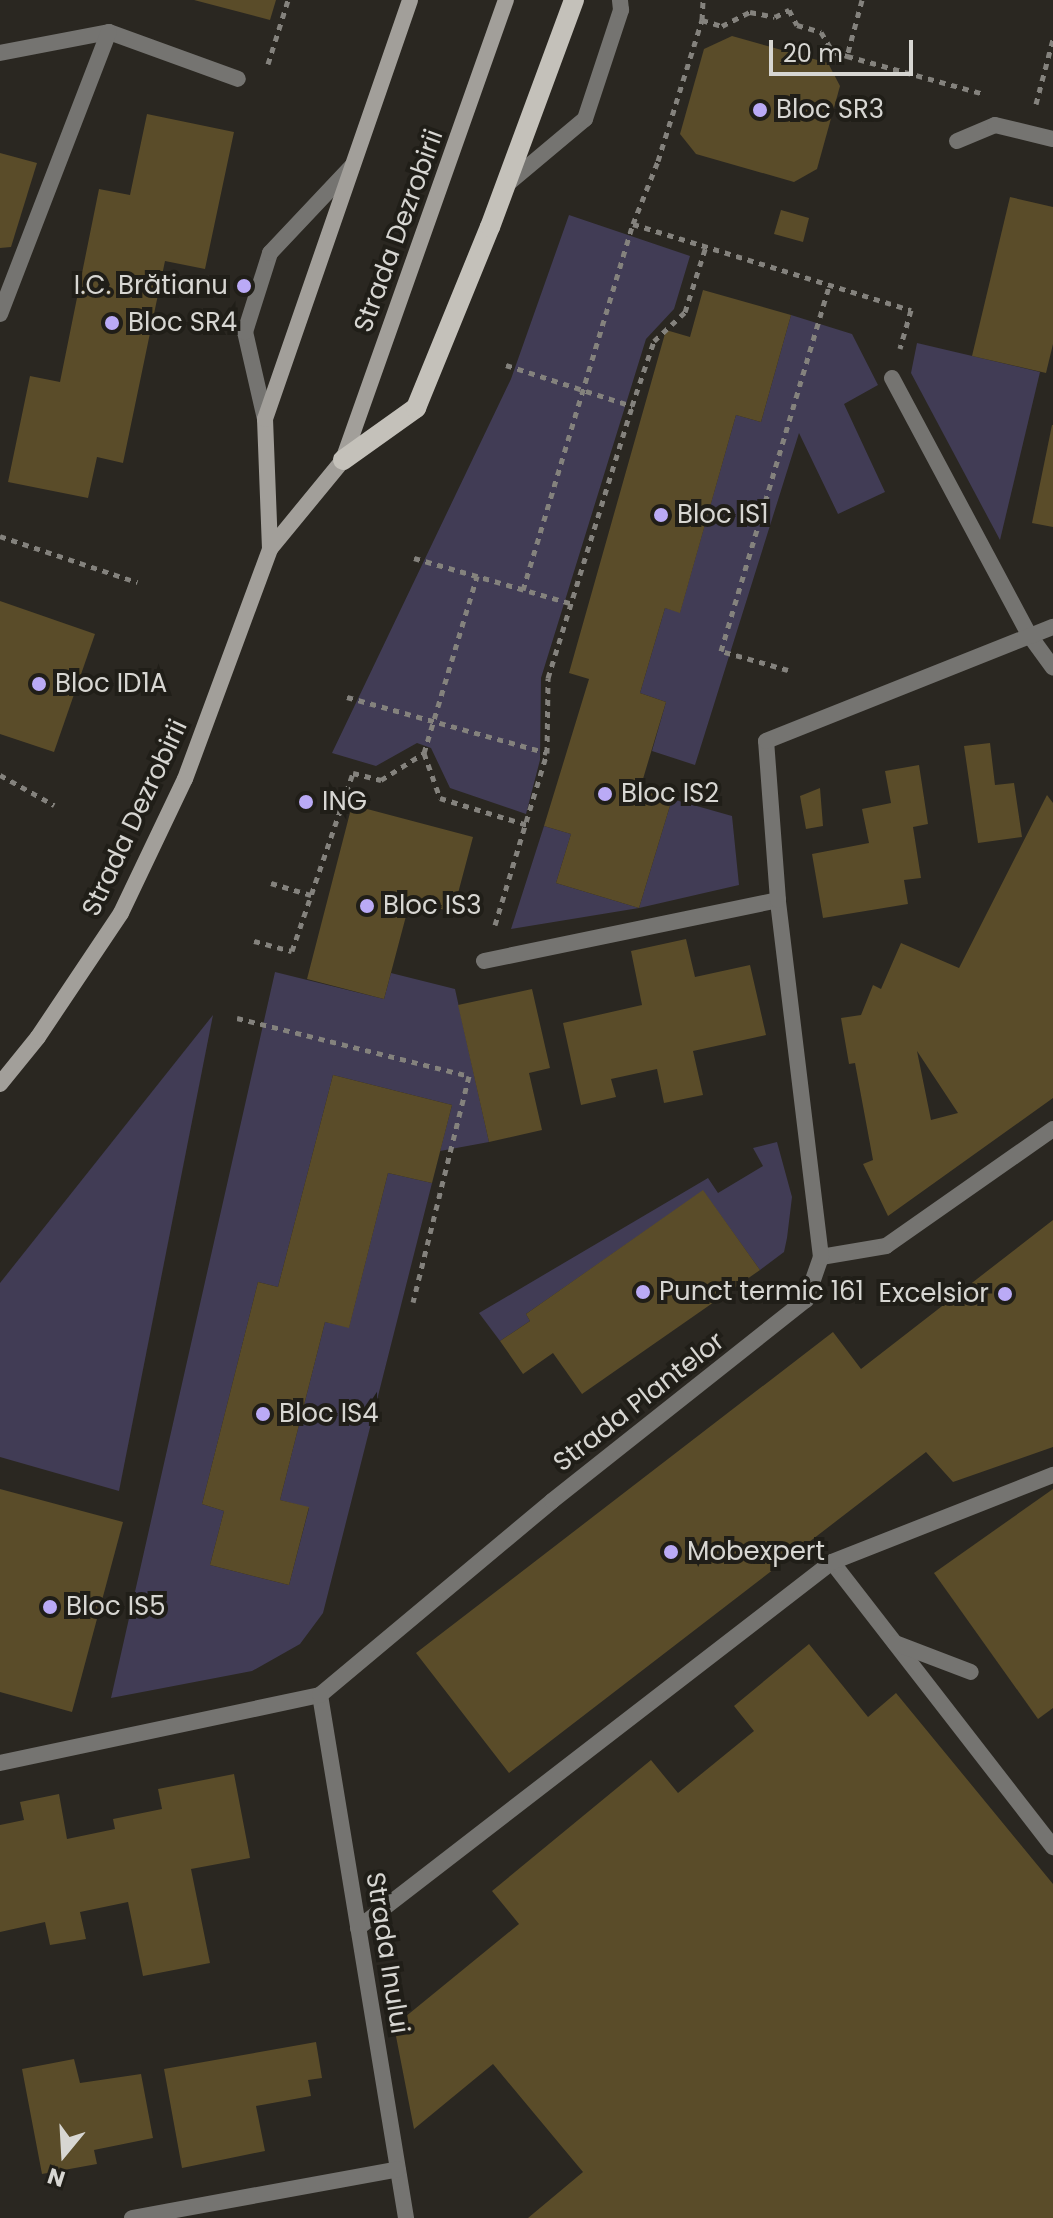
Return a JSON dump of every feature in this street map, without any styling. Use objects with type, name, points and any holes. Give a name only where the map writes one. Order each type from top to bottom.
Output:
[{"type":"main road","name":"Strada Dezrobirii","points":[[270,549],[265,419],[410,0]]},
{"type":"main road","name":"Strada Dezrobirii","points":[[0,1084],[38,1037],[121,913],[185,779],[270,549],[343,460],[506,0]]},
{"type":"main road","points":[[343,460],[416,408],[505,186],[574,0]]},
{"type":"street","points":[[505,186],[585,119],[621,10],[620,0]]},
{"type":"street","points":[[0,53],[109,32],[238,79]]},
{"type":"street","points":[[0,314],[109,32]]},
{"type":"street","points":[[957,141],[995,125],[1053,139]]},
{"type":"street","points":[[265,419],[245,332],[270,253],[352,166]]},
{"type":"street","points":[[892,378],[1030,636],[1053,668]]},
{"type":"street","points":[[1030,636],[1053,627]]},
{"type":"street","name":"Strada Plantelor","points":[[0,1763],[320,1695],[552,1501],[806,1300],[821,1257],[778,900],[766,741],[1030,636]]},
{"type":"street","points":[[484,961],[778,900]]},
{"type":"street","points":[[821,1257],[886,1246],[1053,1129]]},
{"type":"street","points":[[358,1928],[832,1562],[1053,1475]]},
{"type":"street","points":[[832,1562],[1053,1847]]},
{"type":"street","points":[[894,1642],[971,1672]]},
{"type":"street","name":"Strada Inului","points":[[320,1695],[406,2218]]},
{"type":"street","points":[[132,2218],[398,2169]]},
{"type":"path","points":[[267,68],[288,0]]},
{"type":"path","points":[[523,590],[633,224],[658,161],[702,20],[703,0]]},
{"type":"path","points":[[847,56],[862,0]]},
{"type":"path","points":[[702,20],[722,26],[750,12],[775,17],[789,10],[797,25],[821,32],[833,52],[992,96]]},
{"type":"path","points":[[1021,104],[1035,108],[1053,39]]},
{"type":"path","points":[[633,224],[911,310]]},
{"type":"path","points":[[484,961],[528,825],[547,753],[548,678],[632,406],[654,341],[685,312],[706,246]]},
{"type":"path","points":[[788,670],[721,651],[830,284]]},
{"type":"path","points":[[506,365],[632,406]]},
{"type":"path","points":[[0,536],[137,582]]},
{"type":"path","points":[[414,558],[573,604]]},
{"type":"path","points":[[477,576],[424,753],[440,798],[528,825]]},
{"type":"path","points":[[347,697],[547,753]]},
{"type":"path","points":[[254,941],[292,951],[353,773],[381,780],[424,753]]},
{"type":"path","points":[[0,775],[54,805]]},
{"type":"path","points":[[271,883],[311,895]]},
{"type":"path","points":[[237,1018],[469,1076],[413,1302]]},
{"type":"shaded area","points":[[569,215],[690,256],[674,309],[646,339],[541,678],[540,760],[526,814],[450,788],[431,748],[417,743],[376,766],[332,753],[511,379]]},
{"type":"shaded area","points":[[791,315],[852,334],[878,385],[844,404],[885,492],[838,514],[799,433],[695,765],[652,751],[666,702],[640,693],[665,608],[680,612],[736,415],[761,422]]},
{"type":"shaded area","points":[[917,343],[1040,372],[1000,540],[911,373]]},
{"type":"shaded area","points":[[672,799],[732,816],[739,885],[639,908]]},
{"type":"shaded area","points":[[544,826],[571,834],[556,883],[639,908],[511,929]]},
{"type":"shaded area","points":[[275,972],[384,999],[391,973],[455,989],[489,1142],[440,1151],[452,1105],[333,1075],[278,1287],[258,1282],[202,1504],[224,1511],[210,1565],[289,1585],[309,1508],[280,1500],[325,1322],[349,1327],[388,1173],[432,1183],[323,1613],[300,1644],[252,1671],[111,1698]]},
{"type":"shaded area","points":[[213,1015],[119,1491],[0,1457],[0,1283]]},
{"type":"shaded area","points":[[777,1142],[792,1197],[787,1238],[784,1252],[760,1270],[703,1191],[526,1314],[530,1321],[500,1341],[479,1313],[708,1178],[718,1193],[763,1166],[753,1148]]},
{"type":"building","points":[[194,0],[276,0],[270,20]]},
{"type":"building","name":"Bloc SR3","points":[[732,36],[828,63],[840,86],[817,169],[794,182],[696,154],[680,134],[704,49]]},
{"type":"building","name":"Bloc SR4","points":[[147,114],[234,132],[205,269],[165,261],[123,463],[97,457],[88,498],[8,482],[30,376],[60,382],[99,189],[130,195]]},
{"type":"building","points":[[0,153],[37,163],[11,247],[0,248]]},
{"type":"building","points":[[1010,197],[1053,207],[1053,344],[1046,373],[972,356]]},
{"type":"building","points":[[781,210],[809,218],[803,242],[774,234]]},
{"type":"building","name":"Bloc IS1","points":[[703,290],[791,315],[761,422],[736,415],[680,613],[665,608],[640,693],[666,702],[640,789],[672,799],[639,908],[556,883],[571,834],[544,826],[589,679],[569,673],[666,330],[690,337]]},
{"type":"building","points":[[1053,425],[1053,527],[1032,523]]},
{"type":"building","name":"Bloc ID1A","points":[[0,601],[95,634],[54,752],[0,734]]},
{"type":"building","points":[[990,743],[995,785],[1014,783],[1022,837],[978,843],[964,746]]},
{"type":"building","points":[[919,765],[928,824],[913,827],[921,878],[904,880],[908,904],[823,918],[812,854],[869,843],[862,809],[891,803],[885,771]]},
{"type":"building","points":[[820,788],[823,826],[806,829],[800,796]]},
{"type":"building","points":[[1047,795],[1053,803],[1053,1098],[888,1216],[863,1164],[873,1160],[855,1063],[849,1064],[841,1018],[861,1015],[873,985],[881,989],[901,943],[959,968]],"holes":[[[917,1051],[958,1113],[931,1120]]]},
{"type":"building","name":"Bloc IS3","points":[[352,805],[473,837],[453,912],[410,901],[384,999],[307,979]]},
{"type":"building","points":[[686,939],[695,977],[750,965],[766,1035],[693,1051],[703,1095],[664,1103],[657,1069],[611,1079],[616,1097],[581,1105],[563,1023],[642,1005],[631,951]]},
{"type":"building","points":[[532,989],[550,1068],[529,1073],[542,1130],[489,1142],[458,1005]]},
{"type":"building","name":"Bloc IS4","points":[[333,1075],[452,1105],[432,1183],[388,1173],[349,1328],[325,1322],[280,1500],[309,1507],[289,1585],[210,1565],[224,1511],[202,1504],[258,1282],[278,1287]]},
{"type":"building","name":"Punct termic 161","points":[[703,1190],[760,1270],[582,1394],[553,1353],[523,1374],[500,1341],[530,1321],[526,1314]]},
{"type":"building","name":"Mobexpert","points":[[1053,1220],[1053,1447],[953,1482],[926,1452],[509,1773],[416,1653],[833,1332],[861,1369]]},
{"type":"building","name":"Bloc IS5","points":[[0,1489],[123,1522],[72,1712],[0,1692]]},
{"type":"building","points":[[1053,1489],[1053,1708],[1038,1719],[934,1573]]},
{"type":"building","points":[[809,1644],[868,1717],[896,1693],[1053,1884],[1053,2218],[528,2218],[583,2172],[493,2064],[414,2129],[394,2026],[519,1924],[492,1891],[651,1760],[678,1793],[754,1731],[734,1706]]},
{"type":"building","points":[[234,1774],[250,1858],[191,1869],[210,1963],[143,1976],[128,1902],[80,1912],[86,1939],[50,1945],[45,1922],[0,1932],[0,1825],[24,1820],[20,1802],[59,1794],[67,1839],[115,1829],[113,1819],[162,1809],[158,1789]]},
{"type":"building","points":[[316,2042],[322,2078],[308,2080],[311,2096],[256,2106],[265,2151],[182,2168],[164,2069]]},
{"type":"building","points":[[74,2059],[80,2083],[141,2074],[153,2138],[94,2150],[97,2164],[42,2174],[22,2069]]},
{"type":"place","name":"Bloc SR3","points":[[760,110]]},
{"type":"place","name":"I.C. Brătianu","points":[[244,286]]},
{"type":"place","name":"Bloc SR4","points":[[112,323]]},
{"type":"place","name":"Bloc IS1","points":[[661,515]]},
{"type":"place","name":"Bloc ID1A","points":[[39,684]]},
{"type":"place","name":"Bloc IS2","points":[[605,794]]},
{"type":"place","name":"ING","points":[[306,802]]},
{"type":"place","name":"Bloc IS3","points":[[367,906]]},
{"type":"place","name":"Punct termic 161","points":[[643,1292]]},
{"type":"place","name":"Excelsior","points":[[1005,1294]]},
{"type":"place","name":"Bloc IS4","points":[[263,1414]]},
{"type":"place","name":"Mobexpert","points":[[671,1552]]},
{"type":"place","name":"Bloc IS5","points":[[50,1607]]}]
